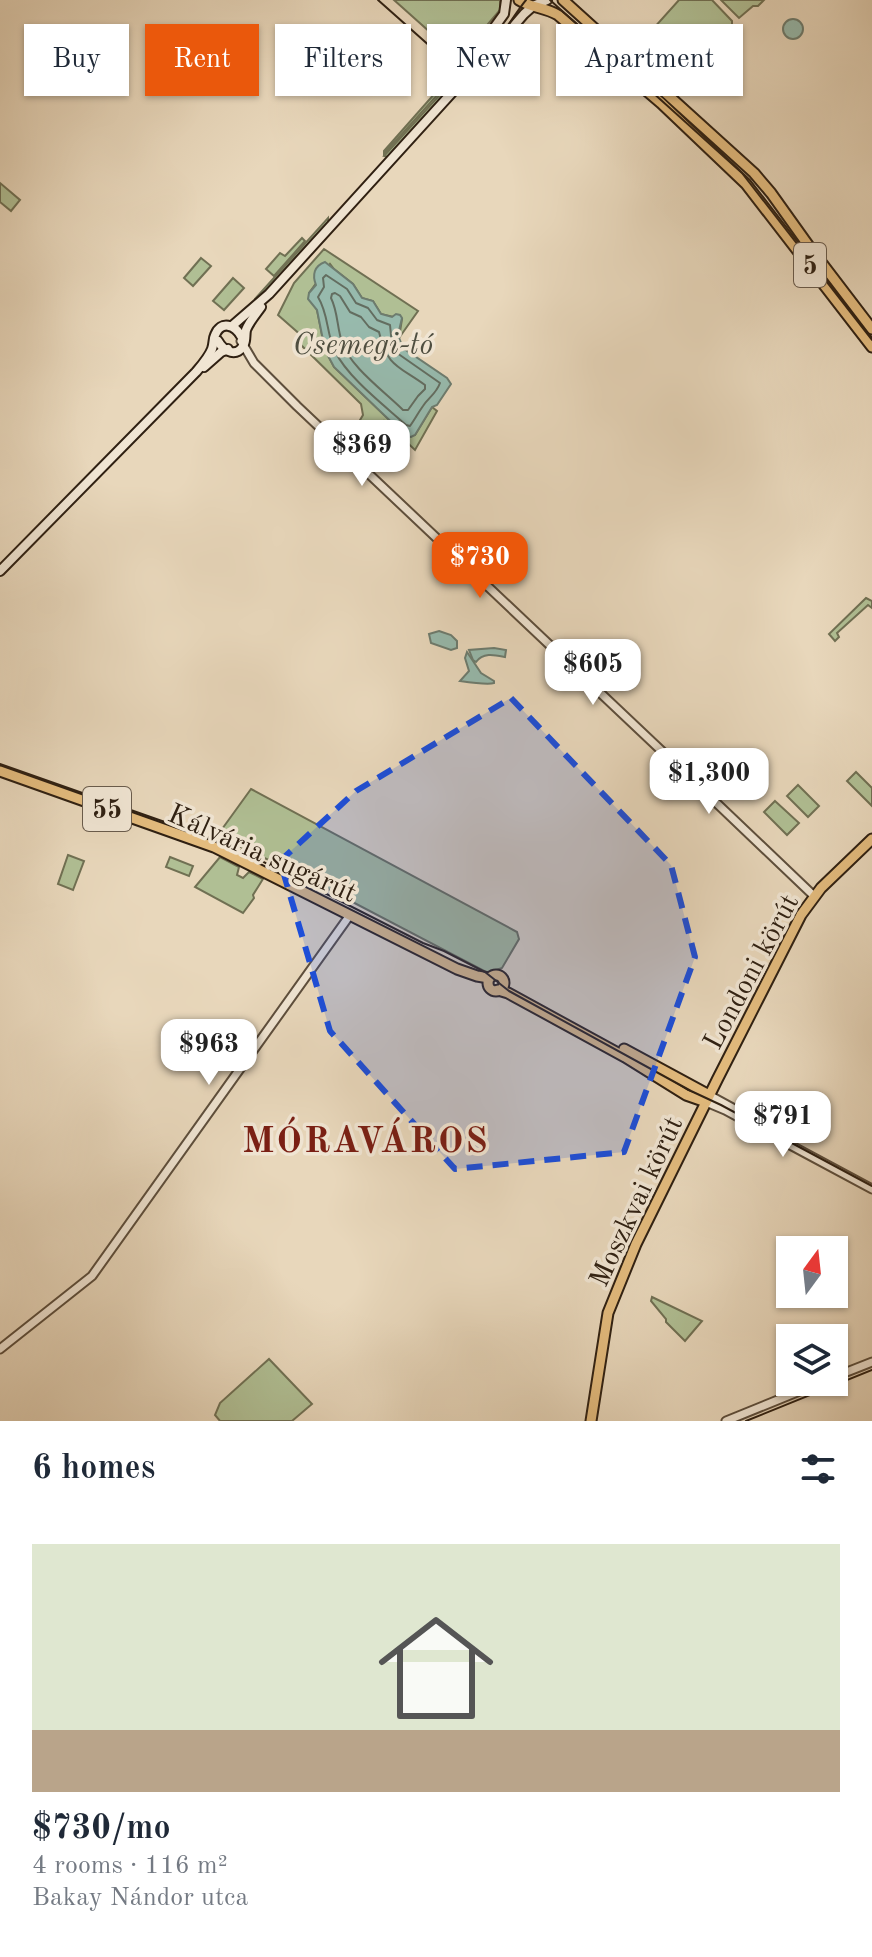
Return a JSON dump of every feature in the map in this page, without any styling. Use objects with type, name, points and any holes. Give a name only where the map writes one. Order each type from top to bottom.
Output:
[{"type":"main road","points":[[497,24],[504,14],[506,0]]},
{"type":"main road","name":"5","points":[[519,0],[558,15],[672,113],[746,184],[872,347]]},
{"type":"main road","points":[[517,24],[533,6],[547,0]]},
{"type":"main road","name":"5","points":[[563,0],[754,173],[872,329]]},
{"type":"main road","points":[[196,372],[205,369],[235,341],[250,316],[269,294],[449,96]]},
{"type":"main road","points":[[207,358],[215,334],[224,326],[235,341]]},
{"type":"main road","points":[[0,571],[196,372],[215,350],[221,333],[235,341]]},
{"type":"main road","points":[[218,341],[235,341]]},
{"type":"main road","name":"Kálvária sugárút","points":[[0,771],[214,847],[495,985],[707,1099]]},
{"type":"main road","name":"Londoni körút","points":[[707,1099],[791,934],[814,896],[872,839]]},
{"type":"main road","points":[[697,1119],[689,1091],[717,1080]]},
{"type":"main road","name":"Moszkvai körút","points":[[591,1421],[611,1302],[707,1099]]},
{"type":"street","points":[[235,341],[254,363],[814,896]]},
{"type":"street","points":[[0,1349],[92,1276],[350,915]]},
{"type":"street","name":"Kálvária sugárút","points":[[707,1099],[872,1186]]},
{"type":"street","points":[[848,1371],[872,1362]]},
{"type":"street","points":[[726,1421],[788,1396]]},
{"type":"highlighted area","points":[[511,698],[671,865],[695,957],[624,1152],[455,1169],[330,1031],[280,861],[356,791]]},
{"type":"shaded area","points":[[394,0],[500,0],[500,10],[488,24],[427,24],[427,29]]},
{"type":"shaded area","points":[[679,0],[712,0],[732,21],[732,24],[657,24]]},
{"type":"shaded area","points":[[721,0],[764,0],[739,18]]},
{"type":"shaded area","points":[[433,96],[436,96],[384,154]]},
{"type":"shaded area","points":[[439,96],[444,96],[388,157],[384,156]]},
{"type":"shaded area","points":[[0,183],[20,200],[11,211],[0,202]]},
{"type":"shaded area","points":[[328,218],[328,223],[255,304],[255,299]]},
{"type":"shaded area","points":[[302,238],[305,241],[274,276],[266,269],[280,253],[285,256]]},
{"type":"shaded area","points":[[324,249],[418,311],[399,338],[402,319],[381,314],[373,301],[362,298],[353,284],[330,264],[309,293],[317,310],[325,350],[334,367],[406,436],[415,435],[432,407],[437,411],[415,450],[384,421],[370,437],[357,425],[363,415],[361,404],[299,343],[303,337],[278,315],[294,283]]},
{"type":"shaded area","points":[[201,258],[211,266],[193,286],[184,278]]},
{"type":"shaded area","points":[[233,278],[244,288],[224,310],[213,301]]},
{"type":"shaded area","points":[[866,598],[872,601],[872,608],[868,605],[837,633],[839,637],[835,641],[829,634]]},
{"type":"shaded area","points":[[856,772],[872,788],[872,806],[847,781]]},
{"type":"shaded area","points":[[798,785],[819,806],[808,817],[787,796]]},
{"type":"shaded area","points":[[251,789],[517,932],[519,939],[502,968],[488,973],[301,875],[217,836]]},
{"type":"shaded area","points":[[775,801],[799,823],[787,835],[764,812]]},
{"type":"shaded area","points":[[68,855],[84,861],[73,890],[58,884]]},
{"type":"shaded area","points":[[170,857],[193,866],[189,876],[166,867]]},
{"type":"shaded area","points":[[220,857],[239,867],[237,875],[243,878],[249,872],[263,879],[243,913],[195,887]]},
{"type":"shaded area","points":[[652,1297],[702,1321],[685,1341],[666,1322],[651,1301]]},
{"type":"shaded area","points":[[269,1359],[312,1404],[292,1421],[220,1421],[215,1415],[220,1403]]},
{"type":"water","points":[[793,19],[800,22],[803,29],[800,36],[793,39],[786,36],[783,29],[786,22]]},
{"type":"water","name":"Csemegi-tó","points":[[325,262],[353,284],[362,298],[373,301],[381,314],[392,317],[400,315],[398,335],[403,348],[451,384],[415,435],[406,436],[334,367],[325,350],[317,310],[308,299],[316,285],[315,271]]},
{"type":"water","points":[[439,631],[451,635],[457,641],[457,648],[451,650],[431,643],[429,634]]},
{"type":"water","points":[[469,650],[506,650],[505,657],[486,655],[476,662]]},
{"type":"water","points":[[467,652],[481,673],[494,683],[460,681],[469,671],[465,658]]},
{"type":"tram line","points":[[378,0],[441,56],[455,63],[468,63],[491,48],[526,0]]},
{"type":"tram line","points":[[550,0],[742,173],[872,340]]},
{"type":"tram line","points":[[0,764],[216,840],[250,855],[485,972],[509,991],[872,1186]]},
{"type":"tram line","points":[[746,1421],[872,1370]]},
{"type":"district","name":"MÓRAVÁROS","points":[[366,1139]]}]
